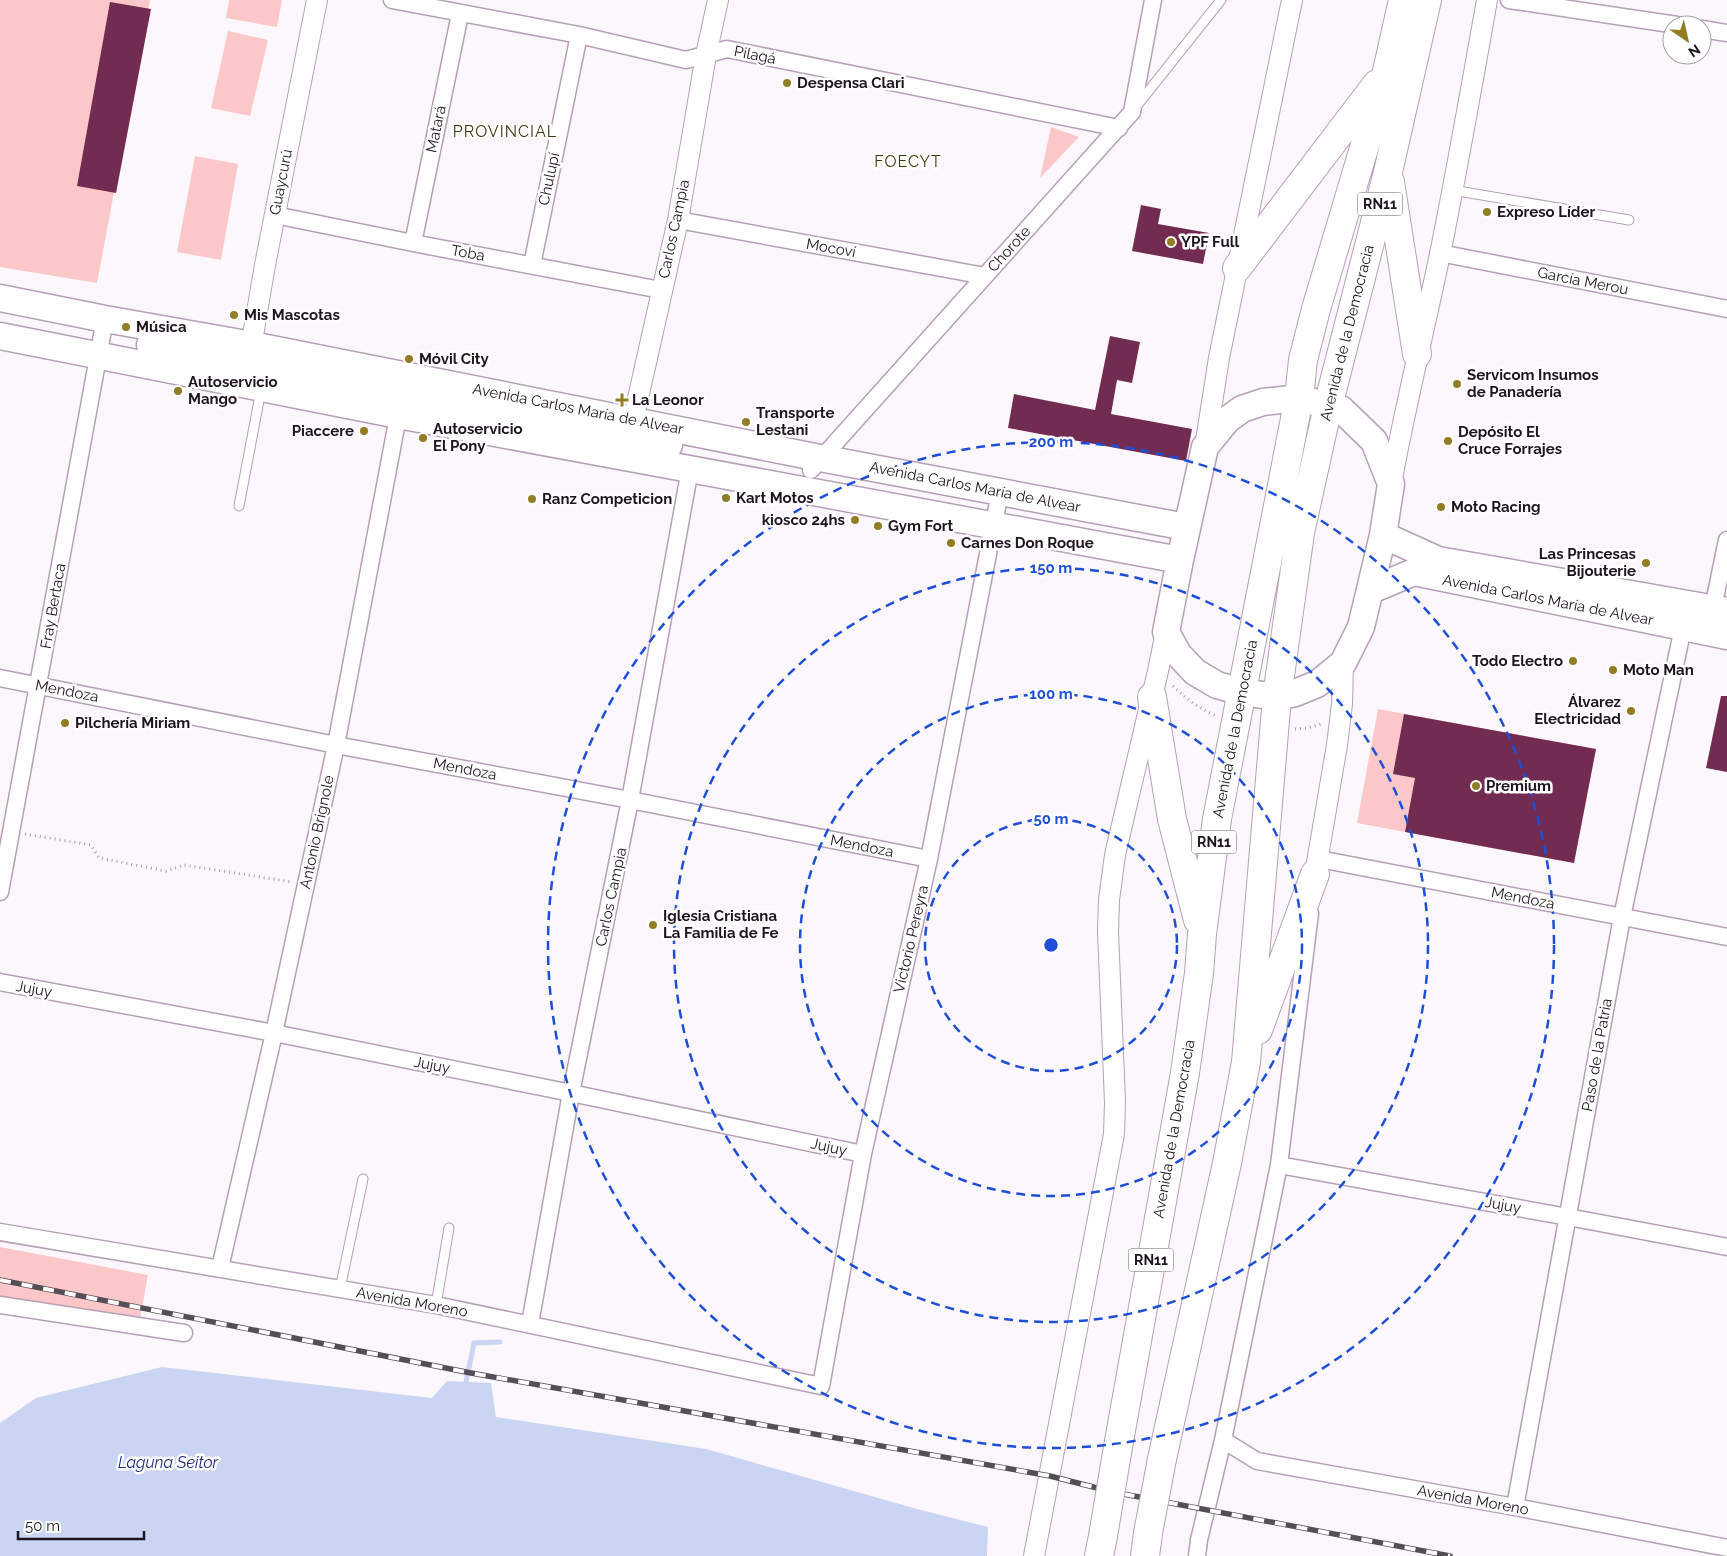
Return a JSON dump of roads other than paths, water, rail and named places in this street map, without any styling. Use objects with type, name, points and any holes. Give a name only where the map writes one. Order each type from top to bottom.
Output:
[{"type":"highway","name":"Avenida de la Democracia","points":[[1101,1546],[1185,1073],[1217,819],[1299,398],[1304,360],[1316,308],[1387,71],[1403,0]]},
{"type":"highway","name":"Avenida de la Democracia","points":[[1146,1545],[1162,1459],[1246,1062],[1277,696],[1300,533],[1328,406],[1388,172],[1427,0]]},
{"type":"highway","points":[[1237,268],[1387,71]]},
{"type":"highway","points":[[1388,172],[1417,354]]},
{"type":"highway","points":[[1152,697],[1172,819],[1202,934]]},
{"type":"highway","points":[[1246,1062],[1317,866]]},
{"type":"main road","name":"Avenida Carlos María de Alvear","points":[[0,298],[102,337],[261,387],[400,404],[816,464],[997,509],[1142,553],[1180,560]]},
{"type":"main road","name":"Avenida Carlos María de Alvear","points":[[0,316],[102,337],[250,354],[629,438],[690,469],[997,509],[1156,521],[1186,527]]},
{"type":"main road","name":"Avenida Carlos María de Alvear","points":[[0,336],[102,337]]},
{"type":"main road","name":"Avenida Carlos María de Alvear","points":[[250,354],[400,404]]},
{"type":"main road","points":[[1299,398],[1328,406],[1342,409],[1374,441],[1391,484],[1383,535],[1361,627],[1343,663],[1317,684],[1295,693],[1277,696],[1242,692],[1217,685],[1195,672],[1178,654],[1166,632],[1186,527],[1205,447],[1227,420],[1242,409],[1263,402],[1299,398]]},
{"type":"main road","name":"Avenida Carlos María de Alvear","points":[[997,509],[1070,523],[1142,553]]},
{"type":"main road","name":"Avenida Carlos María de Alvear","points":[[1070,523],[1156,521]]},
{"type":"main road","name":"Avenida Carlos María de Alvear","points":[[1383,535],[1438,560],[1685,615],[1727,636]]},
{"type":"main road","name":"Avenida Carlos María de Alvear","points":[[1371,590],[1414,572],[1685,615],[1720,610]]},
{"type":"street","name":"Guaycurú","points":[[250,354],[265,265],[317,0]]},
{"type":"street","name":"Pilagá","points":[[392,0],[579,35],[686,60],[727,49],[1119,128]]},
{"type":"street","name":"Carlos Campia","points":[[629,438],[678,220],[706,55],[718,0]]},
{"type":"street","name":"Chorote","points":[[816,464],[1132,112],[1153,0]]},
{"type":"street","points":[[1205,447],[1219,358],[1292,0]]},
{"type":"street","points":[[1391,484],[1402,422],[1440,253],[1488,0]]},
{"type":"street","points":[[1509,0],[1662,23]]},
{"type":"street","name":"Matará","points":[[413,243],[460,14]]},
{"type":"street","points":[[1712,30],[1727,32]]},
{"type":"street","name":"Chulupí","points":[[532,265],[579,35]]},
{"type":"street","name":"Toba","points":[[275,215],[661,290]]},
{"type":"street","name":"Mocoví","points":[[678,220],[985,276]]},
{"type":"street","name":"García Merou","points":[[1440,253],[1727,309]]},
{"type":"street","name":"Fray Bertaca","points":[[0,892],[102,337]]},
{"type":"street","name":"Antonio Brignole","points":[[220,1268],[274,1033],[336,745],[400,404]]},
{"type":"street","name":"Carlos Campia","points":[[530,1324],[570,1093],[630,800],[690,469]]},
{"type":"street","name":"Victorio Pereyra","points":[[821,1386],[863,1154],[929,860],[997,509]]},
{"type":"street","points":[[1720,610],[1727,540]]},
{"type":"street","name":"Paso de la Patria","points":[[1515,1507],[1622,917],[1685,615]]},
{"type":"street","points":[[1034,1556],[1114,1134],[1116,1102],[1108,932],[1109,900],[1115,854],[1166,632]]},
{"type":"street","points":[[1198,1548],[1223,1440],[1278,1166],[1317,866],[1337,745],[1342,704],[1343,663]]},
{"type":"street","name":"Mendoza","points":[[0,678],[929,860]]},
{"type":"street","name":"Mendoza","points":[[1317,866],[1622,917],[1727,937]]},
{"type":"street","name":"Jujuy","points":[[0,982],[274,1033],[863,1154]]},
{"type":"street","name":"Jujuy","points":[[1278,1166],[1727,1247]]},
{"type":"street","name":"Avenida Moreno","points":[[0,1232],[436,1305],[821,1386]]},
{"type":"street","points":[[0,1305],[184,1333]]},
{"type":"street","name":"Avenida Moreno","points":[[1223,1440],[1257,1460],[1727,1548]]},
{"type":"lane","points":[[1132,112],[1221,0]]},
{"type":"lane","points":[[1452,190],[1629,220]]},
{"type":"lane","points":[[239,506],[261,387]]},
{"type":"lane","points":[[340,1289],[363,1179]]},
{"type":"lane","points":[[436,1305],[449,1228]]},
{"type":"water","name":"Laguna Seitor","points":[[162,1367],[432,1398],[447,1381],[491,1383],[496,1417],[706,1449],[917,1509],[988,1527],[987,1556],[0,1556],[0,1423],[36,1398]]},
{"type":"waterway","points":[[466,1382],[474,1343],[500,1342]]},
{"type":"railway","points":[[0,1280],[471,1373],[1050,1476],[1113,1492],[1450,1556]]},
{"type":"place","name":"Despensa Clari","points":[[787,83]]},
{"type":"place","name":"Expreso Líder","points":[[1487,212]]},
{"type":"place","name":"YPF Full","points":[[1171,242]]},
{"type":"place","name":"Mis Mascotas","points":[[234,315]]},
{"type":"place","name":"Música","points":[[126,327]]},
{"type":"place","name":"Móvil City","points":[[409,359]]},
{"type":"place","name":"Servicom Insumos de Panadería","points":[[1457,384]]},
{"type":"place","name":"Autoservicio Mango","points":[[178,391]]},
{"type":"place","name":"La Leonor","points":[[622,400]]},
{"type":"place","name":"Transporte Lestani","points":[[746,422]]},
{"type":"place","name":"Piaccere","points":[[364,431]]},
{"type":"place","name":"Autoservicio El Pony","points":[[423,438]]},
{"type":"place","name":"Depósito El Cruce Forrajes","points":[[1448,441]]},
{"type":"place","name":"Kart Motos","points":[[726,498]]},
{"type":"place","name":"Ranz Competicion","points":[[532,499]]},
{"type":"place","name":"Moto Racing","points":[[1441,507]]},
{"type":"place","name":"kiosco 24hs","points":[[855,520]]},
{"type":"place","name":"Gym Fort","points":[[878,526]]},
{"type":"place","name":"Carnes Don Roque","points":[[951,543]]},
{"type":"place","name":"Las Princesas Bijouterie","points":[[1646,563]]},
{"type":"place","name":"Todo Electro","points":[[1573,661]]},
{"type":"place","name":"Moto Man","points":[[1613,670]]},
{"type":"place","name":"Álvarez Electricidad","points":[[1631,711]]},
{"type":"place","name":"Pilchería Miriam","points":[[65,723]]},
{"type":"place","name":"Premium","points":[[1476,786]]},
{"type":"place","name":"Iglesia Cristiana La Familia de Fe","points":[[653,925]]},
{"type":"district","name":"PROVINCIAL","points":[[505,131]]},
{"type":"district","name":"FOECYT","points":[[908,161]]}]
